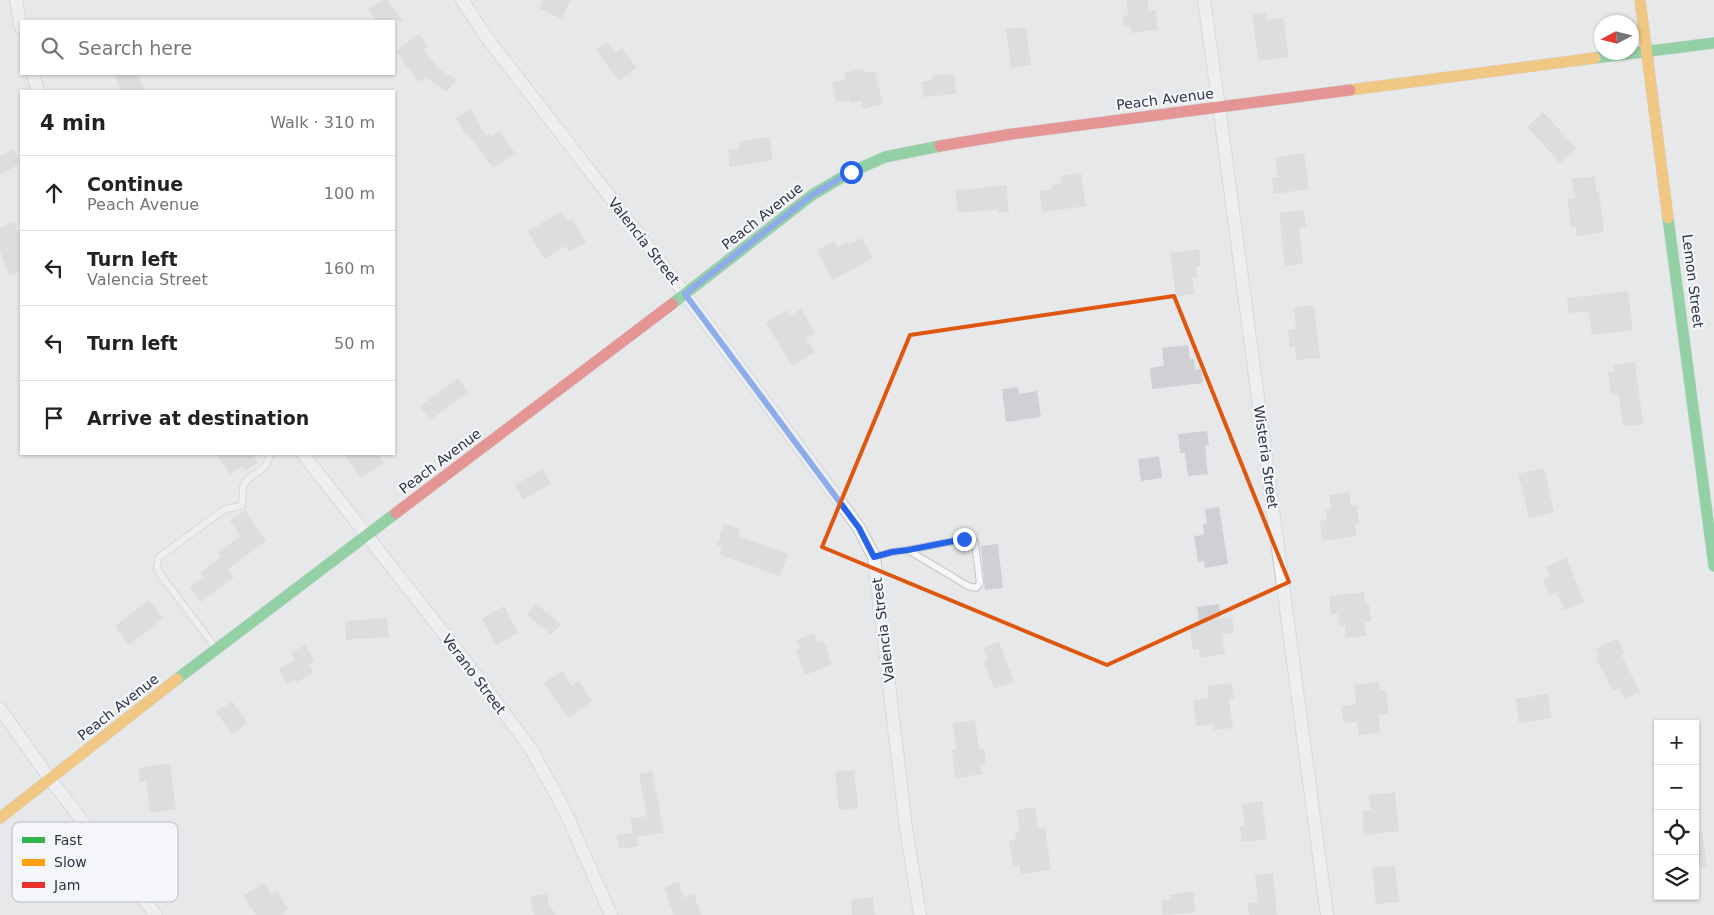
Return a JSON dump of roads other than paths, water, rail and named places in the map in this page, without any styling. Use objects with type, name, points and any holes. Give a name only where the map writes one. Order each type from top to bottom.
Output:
[{"type":"street","points":[[16,0],[20,22]]},
{"type":"street","name":"Valencia Street","points":[[462,0],[487,38],[685,294],[859,528],[874,557],[906,828],[920,915]]},
{"type":"street","name":"Wisteria Street","points":[[1204,0],[1327,915]]},
{"type":"street","name":"Lemon Street","points":[[1640,0],[1711,526],[1714,566]]},
{"type":"street","name":"Peach Avenue","points":[[0,818],[216,648],[685,294],[812,195],[851,172],[885,157],[1012,134],[1714,43]]},
{"type":"street","points":[[33,75],[38,90]]},
{"type":"street","name":"Verano Street","points":[[304,455],[470,667],[531,749],[565,811],[611,915]]},
{"type":"street","points":[[0,709],[84,822]]},
{"type":"street","points":[[146,902],[156,915]]},
{"type":"lane","points":[[216,648],[160,574],[157,568],[159,557],[225,508],[240,506],[244,501],[243,488],[245,483],[268,464],[269,455]]},
{"type":"lane","points":[[874,557],[892,552],[964,539],[974,543],[980,583],[976,588],[968,586],[908,550]]}]
